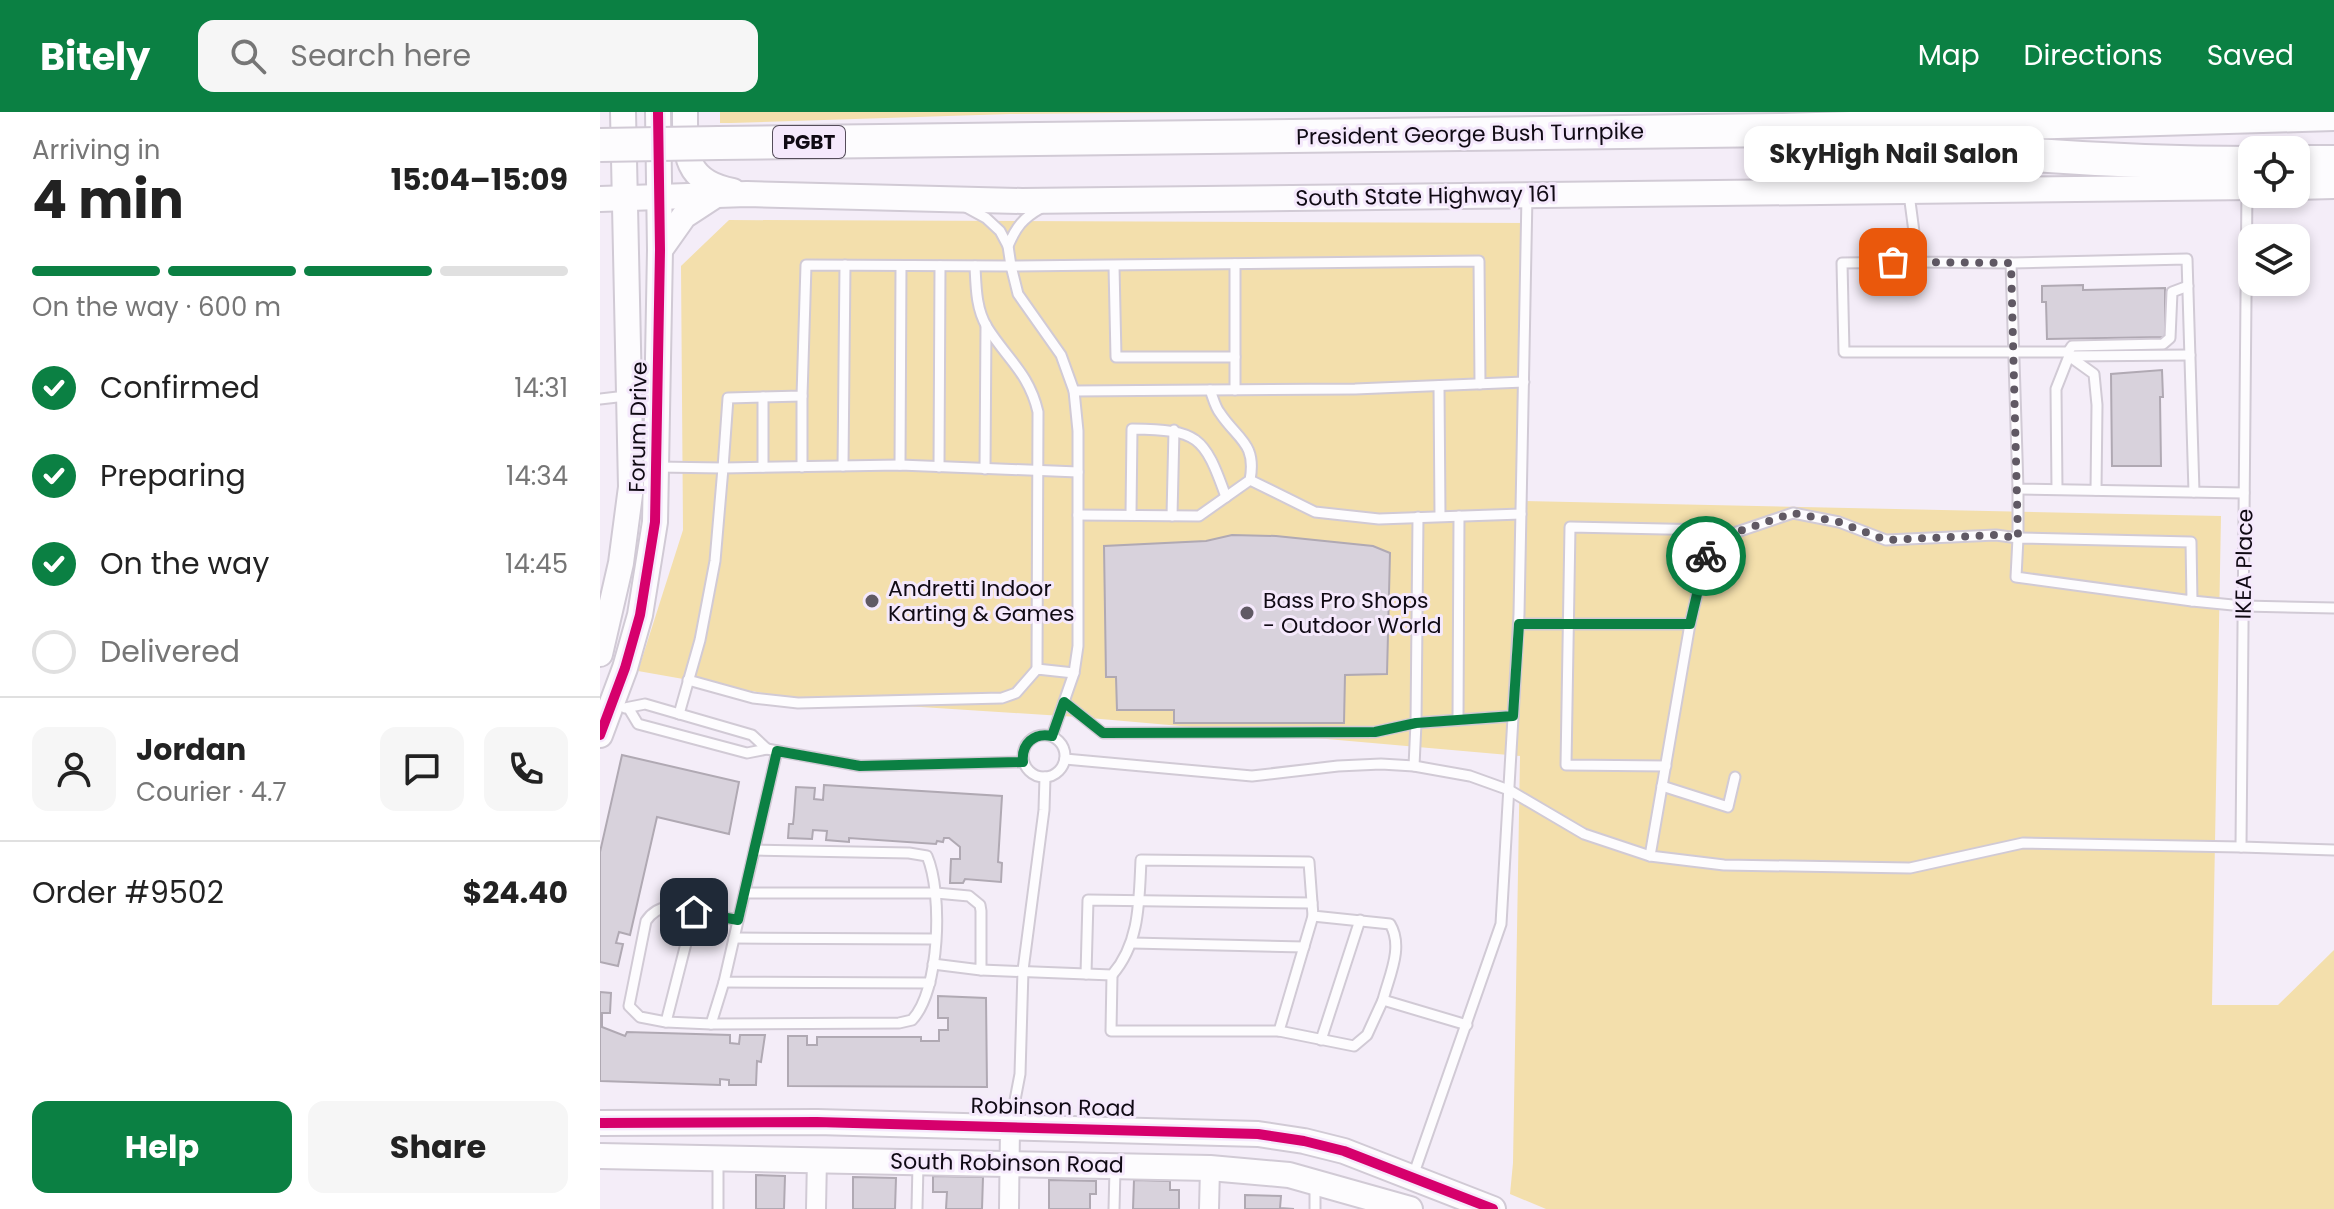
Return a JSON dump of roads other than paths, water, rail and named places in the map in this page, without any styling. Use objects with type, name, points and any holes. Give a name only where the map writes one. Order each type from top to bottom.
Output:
[{"type":"highway","name":"President George Bush Turnpike","points":[[600,146],[1782,130],[2334,114]]},
{"type":"highway","points":[[1782,130],[1972,151],[2136,160],[2238,177]]},
{"type":"highway","points":[[2310,162],[2334,162]]},
{"type":"street","name":"Forum Drive","points":[[600,654],[626,536],[631,487],[625,253],[612,199],[623,112]]},
{"type":"street","name":"Forum Drive","points":[[600,735],[614,704],[632,642],[645,588],[655,522],[660,250],[658,112]]},
{"type":"street","points":[[685,112],[685,151],[692,167],[701,178],[717,188],[747,194]]},
{"type":"street","name":"South State Highway 161","points":[[612,199],[747,194],[1055,200],[1527,195],[1909,190],[2238,179]]},
{"type":"street","points":[[2310,187],[2334,186]]},
{"type":"street","points":[[660,250],[684,216],[717,195]]},
{"type":"street","points":[[600,216],[616,234],[625,253]]},
{"type":"street","name":"Robinson Road","points":[[600,1123],[817,1122],[1258,1134],[1344,1151],[1493,1209]]},
{"type":"street","points":[[1009,1209],[1010,1126]]},
{"type":"street","name":"South Robinson Road","points":[[600,1156],[1210,1168],[1289,1175],[1410,1209]]},
{"type":"street","points":[[816,1209],[817,1158]]},
{"type":"street","points":[[1209,1209],[1210,1168]]},
{"type":"street","points":[[1410,1209],[1413,1176]]},
{"type":"lane","points":[[1909,190],[1918,262]]},
{"type":"lane","points":[[1413,1176],[1501,924],[1519,624],[1527,195]]},
{"type":"lane","points":[[952,199],[986,218],[1000,231],[1008,246],[1018,294],[1061,355],[1074,391],[1078,431],[1078,646],[1074,673],[1052,736]]},
{"type":"lane","points":[[1008,246],[1025,217],[1055,200]]},
{"type":"lane","name":"IKEA Place","points":[[2241,847],[2249,208]]},
{"type":"lane","points":[[2190,355],[2069,354],[2014,350],[1844,352],[1842,263],[2187,259],[2188,286],[2194,492]]},
{"type":"lane","points":[[802,467],[806,265],[1114,266],[1479,261],[1480,384]]},
{"type":"lane","points":[[2011,263],[2018,489],[2016,577],[2243,606],[2334,608]]},
{"type":"lane","points":[[1235,264],[1235,390]]},
{"type":"lane","points":[[843,466],[845,265]]},
{"type":"lane","points":[[900,465],[901,266]]},
{"type":"lane","points":[[939,467],[940,266]]},
{"type":"lane","points":[[688,680],[753,698],[798,703],[942,700],[1002,698],[1016,693],[1037,669],[1038,412],[1033,390],[1020,368],[986,325],[976,298],[975,266]]},
{"type":"lane","points":[[1114,266],[1116,357],[1235,357]]},
{"type":"lane","points":[[2057,489],[2056,389],[2072,346],[2163,344],[2170,338],[2172,292],[2188,286]]},
{"type":"lane","points":[[985,469],[986,325]]},
{"type":"lane","points":[[2069,354],[2094,374],[2097,405],[2096,490]]},
{"type":"lane","points":[[1074,391],[1524,382]]},
{"type":"lane","points":[[1439,386],[1440,516]]},
{"type":"lane","points":[[1210,390],[1220,413],[1244,438],[1251,456],[1250,480]]},
{"type":"lane","points":[[600,399],[630,396]]},
{"type":"lane","points":[[679,714],[700,640],[715,561],[728,398],[802,396]]},
{"type":"lane","points":[[763,397],[763,467]]},
{"type":"lane","points":[[1131,515],[1132,429],[1174,430],[1193,437],[1209,453],[1226,497]]},
{"type":"lane","points":[[1172,516],[1174,430]]},
{"type":"lane","points":[[657,467],[900,465],[1078,472]]},
{"type":"lane","points":[[1250,480],[1315,512],[1379,519],[1521,514]]},
{"type":"lane","points":[[1078,515],[1199,516],[1250,480]]},
{"type":"lane","points":[[2018,489],[2244,493]]},
{"type":"lane","points":[[1666,766],[1566,765],[1570,527],[1712,530],[1731,534],[1793,513],[1839,522],[1886,540],[1996,535],[2191,542],[2192,601]]},
{"type":"lane","points":[[1458,720],[1459,516]]},
{"type":"lane","points":[[1414,766],[1418,517]]},
{"type":"lane","points":[[1650,856],[1690,624],[1712,530]]},
{"type":"lane","points":[[1519,624],[1690,624]]},
{"type":"lane","points":[[1037,669],[1074,673]]},
{"type":"lane","points":[[1064,702],[1103,733],[1375,732],[1416,723],[1513,716]]},
{"type":"lane","points":[[614,704],[645,704],[752,735],[772,750]]},
{"type":"lane","points":[[614,704],[638,724],[747,753],[772,750],[860,766],[1023,762]]},
{"type":"lane","points":[[1039,735],[1052,736],[1062,745],[1065,759],[1058,772],[1045,777],[1032,774],[1023,762],[1023,755],[1027,743],[1039,735]]},
{"type":"lane","points":[[711,1024],[755,850],[772,750]]},
{"type":"lane","points":[[1065,759],[1252,776],[1338,766],[1414,766],[1470,776],[1509,790],[1584,834],[1650,856],[1724,865],[1910,868],[2023,843],[2334,850]]},
{"type":"lane","points":[[1010,1126],[1020,1074],[1023,970],[1044,810],[1045,777]]},
{"type":"lane","points":[[1662,786],[1728,807],[1735,777]]},
{"type":"lane","points":[[738,920],[677,907],[661,907],[652,912],[646,921],[629,1006],[640,1017],[666,1022],[711,1024],[899,1023],[912,1020],[923,1006],[930,983],[935,939],[936,893],[927,856],[919,853],[755,850]]},
{"type":"lane","points":[[1279,1031],[1313,916],[1309,862],[1141,860],[1132,943],[1123,963],[1112,975],[1111,1031],[1279,1031],[1354,1046],[1367,1035],[1383,1000],[1397,947],[1396,935],[1390,924],[1313,916]]},
{"type":"lane","points":[[745,893],[936,893],[969,896],[980,905],[981,970]]},
{"type":"lane","points":[[1086,974],[1088,900],[1312,903]]},
{"type":"lane","points":[[666,1022],[694,912]]},
{"type":"lane","points":[[1321,1040],[1360,920]]},
{"type":"lane","points":[[734,938],[935,939]]},
{"type":"lane","points":[[1132,943],[1304,947]]},
{"type":"lane","points":[[933,964],[981,970],[1112,975]]},
{"type":"lane","points":[[724,982],[930,983]]},
{"type":"lane","points":[[1383,1000],[1467,1025]]},
{"type":"lane","points":[[718,1157],[718,1209]]},
{"type":"lane","points":[[917,1209],[918,1161]]},
{"type":"lane","points":[[1114,1209],[1115,1166]]},
{"type":"lane","points":[[1315,1183],[1315,1209]]},
{"type":"place","name":"SkyHigh Nail Salon","points":[[1893,262]]},
{"type":"place","name":"Andretti Indoor Karting & Games","points":[[872,601]]},
{"type":"place","name":"Bass Pro Shops - Outdoor World","points":[[1247,613]]}]
